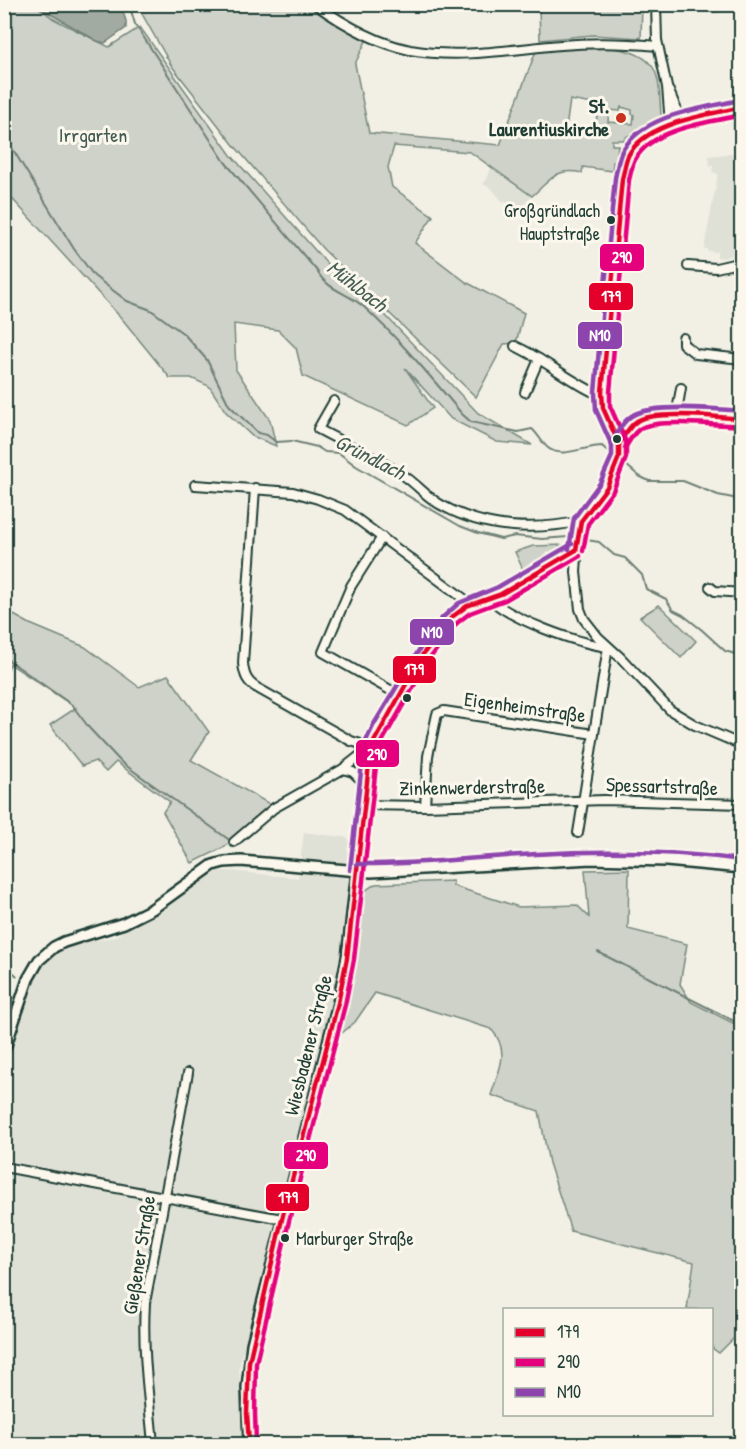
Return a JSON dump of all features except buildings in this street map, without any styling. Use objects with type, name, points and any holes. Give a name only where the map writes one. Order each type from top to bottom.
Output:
[{"type":"main road","points":[[4,1051],[22,992],[33,969],[46,953],[64,942],[139,916],[207,868],[224,862],[241,861],[357,871],[411,871],[591,859],[666,861],[741,868]]},
{"type":"main road","name":"Wiesbadener Straße","points":[[249,1444],[247,1404],[249,1362],[282,1219],[338,1003],[347,958],[357,871]]},
{"type":"street","points":[[315,4],[374,38],[421,52],[461,53],[597,43],[658,46]]},
{"type":"street","points":[[656,4],[658,46],[675,122]]},
{"type":"street","points":[[741,107],[675,122],[652,133],[628,156],[623,170],[602,396],[606,418],[619,444],[619,457],[609,483],[580,524],[576,572],[580,609],[598,637],[670,710],[695,725],[741,745]]},
{"type":"street","points":[[688,266],[716,268],[741,262]]},
{"type":"street","points":[[684,338],[683,344],[696,354],[741,359]]},
{"type":"street","points":[[516,346],[567,378],[602,396]]},
{"type":"street","points":[[525,392],[539,359]]},
{"type":"street","points":[[676,417],[681,388]]},
{"type":"street","points":[[334,401],[318,429],[404,476],[441,506],[470,518],[525,527],[580,524]]},
{"type":"street","points":[[619,444],[638,420],[676,417],[741,419]]},
{"type":"street","points":[[195,485],[293,492],[345,510],[471,604]]},
{"type":"street","points":[[255,488],[243,663],[246,676],[252,685],[369,751]]},
{"type":"street","points":[[382,537],[351,586],[323,652],[399,695]]},
{"type":"street","points":[[234,842],[274,808],[343,769],[369,751],[399,695],[436,638],[456,614],[471,604],[490,599],[577,548]]},
{"type":"street","points":[[710,587],[716,591],[741,593]]},
{"type":"street","points":[[490,599],[502,609],[564,636],[608,647]]},
{"type":"street","points":[[593,645],[598,637]]},
{"type":"street","points":[[578,833],[608,647]]},
{"type":"street","name":"Eigenheimstraße","points":[[425,806],[428,756],[437,714],[444,711],[594,734]]},
{"type":"street","name":"Wiesbadener Straße","points":[[357,871],[369,751]]},
{"type":"street","points":[[343,769],[353,772],[365,784]]},
{"type":"street","name":"Spessartstraße","points":[[583,801],[741,804]]},
{"type":"street","name":"Zinkenwerderstraße","points":[[363,805],[425,806],[583,801]]},
{"type":"street","name":"Gießener Straße","points":[[153,1444],[144,1323],[145,1303],[188,1073]]},
{"type":"street","points":[[4,1167],[282,1219]]},
{"type":"street","points":[[4,1427],[6,1444]]},
{"type":"shaded area","points":[[38,5],[121,5],[126,28],[105,43],[97,41]]},
{"type":"shaded area","points":[[741,112],[741,252],[723,258],[717,257],[717,252],[704,249],[718,174],[712,172],[713,166],[710,166],[709,156],[736,153],[730,115]]},
{"type":"shaded area","points":[[492,167],[532,196],[522,208],[502,201],[491,188],[483,184]]},
{"type":"shaded area","points":[[304,832],[350,838],[349,916],[335,1001],[239,1368],[246,1444],[5,1444],[5,1069],[29,990],[45,961],[55,953],[71,945],[115,937],[217,871],[298,878]]},
{"type":"green space","points":[[713,4],[735,5],[734,10],[714,12]]},
{"type":"green space","name":"Irrgarten","points":[[4,5],[35,5],[54,19],[109,47],[140,27],[231,155],[329,266],[370,299],[478,413],[532,445],[497,442],[451,419],[405,368],[433,408],[408,425],[303,376],[296,348],[278,330],[234,324],[236,370],[270,420],[276,446],[252,436],[226,412],[209,386],[191,378],[170,378],[123,320],[5,191]]},
{"type":"green space","points":[[137,5],[306,5],[367,39],[355,64],[369,133],[500,145],[536,51],[583,47],[618,49],[634,53],[647,60],[657,77],[662,123],[658,125],[655,121],[626,137],[625,140],[612,140],[612,145],[618,145],[616,162],[613,162],[612,171],[583,167],[582,173],[559,173],[532,196],[470,152],[394,146],[388,167],[392,187],[433,216],[415,243],[466,282],[524,313],[516,343],[504,344],[476,397],[323,249],[233,144],[171,65]],"holes":[[[570,100],[599,105],[594,133],[566,129]],[[621,107],[632,110],[633,124],[608,122],[609,110],[620,111]]]},
{"type":"green space","points":[[539,5],[642,5],[641,38],[592,35],[540,40]]},
{"type":"green space","points":[[566,545],[570,549],[525,574],[515,552],[533,546]]},
{"type":"green space","points":[[659,605],[696,641],[681,658],[640,617]]},
{"type":"green space","points":[[5,610],[30,624],[85,647],[139,687],[168,675],[209,732],[191,760],[268,803],[271,807],[246,826],[225,847],[192,863],[163,812],[170,802],[116,762],[106,772],[95,761],[82,766],[50,725],[76,708],[10,664],[5,676]]},
{"type":"green space","points":[[629,869],[628,929],[687,944],[680,984],[691,1002],[741,1027],[741,1331],[719,1353],[713,1349],[713,1308],[687,1308],[694,1262],[571,1231],[549,1163],[539,1111],[491,1095],[500,1069],[502,1053],[501,1045],[491,1029],[375,993],[355,1022],[335,1039],[344,1002],[362,893],[375,884],[453,881],[453,886],[519,907],[577,905],[589,917],[585,870]]},
{"type":"waterway","name":"Mühlbach","points":[[129,4],[135,24],[225,162],[321,278],[364,307],[415,359],[462,414],[471,422],[518,432],[532,429],[546,446],[554,451],[567,452],[602,446],[613,456]]},
{"type":"waterway","name":"Gründlach","points":[[4,135],[74,249],[94,276],[127,301],[151,310],[184,334],[207,360],[229,405],[258,433],[267,435],[276,442],[292,441],[317,447],[325,452],[339,453],[356,466],[460,526],[478,533],[501,539],[515,536],[542,539],[568,537],[599,542],[614,555],[625,558],[642,575],[646,589],[666,599],[673,610],[683,615],[725,651],[742,656]]},
{"type":"waterway","name":"Mühlbach","points":[[626,465],[649,481],[683,481],[718,495],[733,498],[742,504]]},
{"type":"waterway","points":[[4,657],[72,705],[90,729],[121,762],[228,839]]},
{"type":"waterway","points":[[598,952],[742,1025]]},
{"type":"waterway","points":[[4,964],[17,976]]},
{"type":"transit line","name":"N10","points":[[569,549],[574,518],[600,483],[612,456],[612,446],[596,410],[595,392],[615,178],[622,151],[632,138],[659,121],[692,110],[740,100]]},
{"type":"transit line","name":"179","points":[[576,550],[581,521],[607,487],[619,457],[619,444],[603,408],[602,392],[622,179],[628,156],[636,144],[663,128],[695,117],[742,107]]},
{"type":"transit line","name":"290","points":[[583,551],[588,524],[613,491],[626,458],[626,442],[610,406],[610,392],[629,180],[634,163],[644,148],[669,133],[742,115]]},
{"type":"transit line","name":"N10","points":[[613,440],[627,420],[642,411],[670,408],[742,411]]},
{"type":"transit line","name":"179","points":[[619,444],[627,431],[637,421],[645,418],[688,415],[742,419]]},
{"type":"transit line","name":"290","points":[[625,448],[638,430],[652,425],[691,423],[741,426]]},
{"type":"transit line","name":"N10","points":[[350,870],[364,745],[374,724],[419,650],[442,618],[459,603],[498,587],[572,544]]},
{"type":"transit line","name":"179","points":[[249,1444],[247,1413],[249,1362],[282,1219],[338,1003],[347,958],[371,747],[423,654],[452,617],[467,606],[501,594],[576,550]]},
{"type":"transit line","name":"290","points":[[256,1444],[256,1363],[289,1221],[345,1005],[354,959],[378,749],[430,658],[457,623],[470,613],[505,600],[580,556]]},
{"type":"transit line","name":"N10","points":[[357,864],[588,852],[665,853],[742,860]]},
{"type":"place","name":"St. Laurentiuskirche","points":[[621,118]]},
{"type":"place","name":"Großgründlach Hauptstraße","points":[[611,220]]},
{"type":"place","name":"Marburger Straße","points":[[285,1238]]}]
